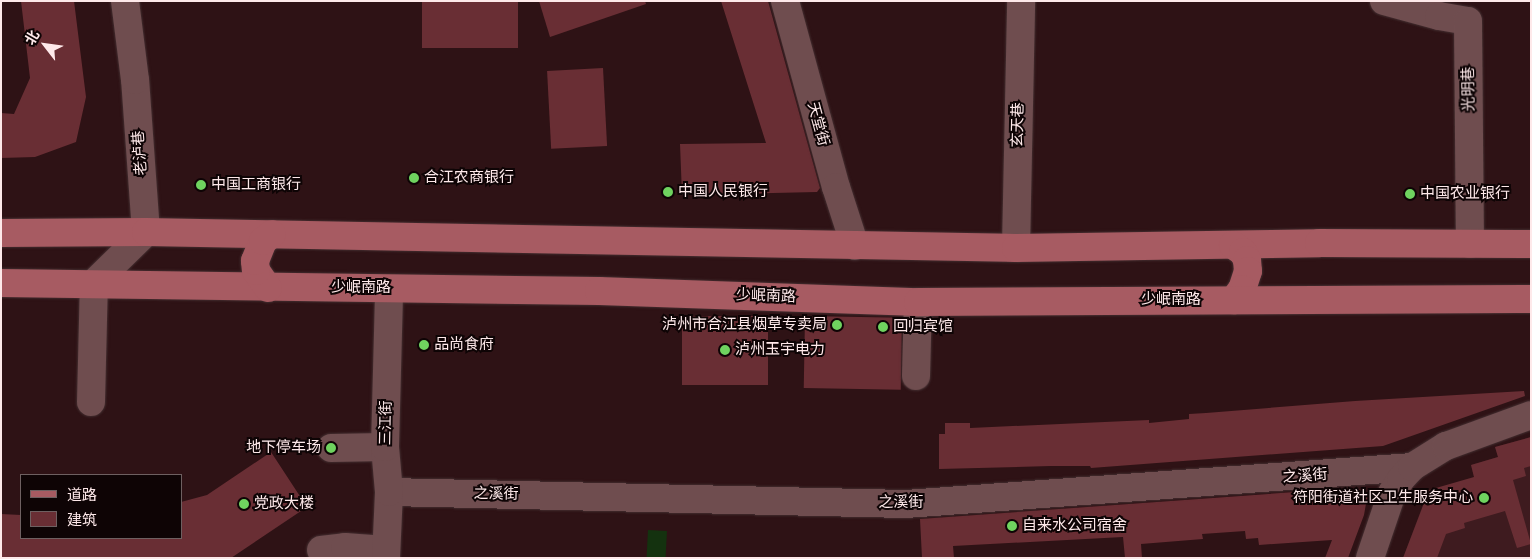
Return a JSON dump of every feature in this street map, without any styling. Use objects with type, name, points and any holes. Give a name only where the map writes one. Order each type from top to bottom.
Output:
[{"type":"main road","points":[[1,233],[146,232],[1016,248],[1531,244]]},
{"type":"main road","points":[[268,288],[256,271],[255,261],[263,241],[272,234]]},
{"type":"main road","points":[[1233,245],[1242,252],[1247,260],[1248,271],[1242,289],[1234,300]]},
{"type":"main road","name":"少岷南路","points":[[1,282],[194,284],[268,288],[599,291],[918,302],[1531,299]]},
{"type":"street","name":"老泸巷","points":[[125,1],[135,80],[146,232]]},
{"type":"street","name":"天堂街","points":[[785,1],[836,187],[855,246]]},
{"type":"street","name":"玄天巷","points":[[1016,248],[1021,1]]},
{"type":"street","name":"光明巷","points":[[1384,1],[1438,16],[1468,21],[1470,244]]},
{"type":"street","points":[[91,402],[94,283],[146,232]]},
{"type":"street","name":"三江街","points":[[386,554],[388,492],[385,447],[389,289]]},
{"type":"street","points":[[916,376],[918,302]]},
{"type":"street","name":"之溪街","points":[[1370,558],[1392,493],[1412,467],[1446,446],[1531,416]]},
{"type":"street","points":[[331,448],[385,447]]},
{"type":"street","name":"之溪街","points":[[388,492],[906,504],[1412,467]]},
{"type":"street","points":[[321,550],[345,547],[386,554]]},
{"type":"shaded area","name":"符阳街道社区卫生服务中心","points":[[1531,437],[1531,558],[1403,558],[1424,502],[1449,495],[1474,477],[1471,465],[1498,457],[1495,447]]},
{"type":"green space","points":[[648,530],[667,531],[666,558],[647,558]]},
{"type":"building","points":[[21,1],[74,1],[86,97],[76,142],[35,157],[1,158],[1,113],[14,114],[30,78]]},
{"type":"building","points":[[422,1],[518,1],[518,48],[422,48]]},
{"type":"building","points":[[539,1],[645,1],[646,4],[550,37]]},
{"type":"building","points":[[721,1],[768,1],[820,188],[817,192],[682,195],[680,144],[766,143]]},
{"type":"building","points":[[603,68],[607,146],[551,149],[547,71]]},
{"type":"building","name":"泸州玉宇电力","points":[[682,316],[768,316],[768,385],[682,385]]},
{"type":"building","points":[[805,316],[902,318],[901,390],[804,388]]},
{"type":"building","points":[[1524,391],[1525,396],[1383,446],[1091,468],[1090,466],[1051,466],[939,469],[939,434],[945,434],[945,423],[970,423],[970,428],[1149,420],[1149,423],[1189,419],[1189,414],[1355,401]]},
{"type":"building","name":"符阳街道社区卫生服务中心","points":[[1531,437],[1531,466],[1524,468],[1526,476],[1513,480],[1531,544],[1517,548],[1505,511],[1464,523],[1465,528],[1446,534],[1437,558],[1403,558],[1429,490],[1474,477],[1471,465],[1498,457],[1495,447]]},
{"type":"building","name":"党政大楼","points":[[271,452],[307,507],[231,558],[1,558],[1,514],[20,515],[20,539],[182,539],[182,502],[207,495]]},
{"type":"building","points":[[1351,488],[1362,490],[1367,498],[1364,515],[1348,558],[1325,558],[1332,540],[1259,545],[1258,538],[1246,539],[1245,531],[1202,534],[1203,539],[1141,544],[1142,558],[1125,558],[1123,537],[953,546],[954,558],[922,558],[920,519]]},
{"type":"place","name":"合江农商银行","points":[[414,178]]},
{"type":"place","name":"中国工商银行","points":[[201,185]]},
{"type":"place","name":"中国人民银行","points":[[668,192]]},
{"type":"place","name":"中国农业银行","points":[[1410,194]]},
{"type":"place","name":"泸州市合江县烟草专卖局","points":[[837,325]]},
{"type":"place","name":"回归宾馆","points":[[883,327]]},
{"type":"place","name":"品尚食府","points":[[424,345]]},
{"type":"place","name":"泸州玉宇电力","points":[[725,350]]},
{"type":"place","name":"地下停车场","points":[[331,448]]},
{"type":"place","name":"符阳街道社区卫生服务中心","points":[[1484,498]]},
{"type":"place","name":"党政大楼","points":[[244,504]]},
{"type":"place","name":"自来水公司宿舍","points":[[1012,526]]}]
